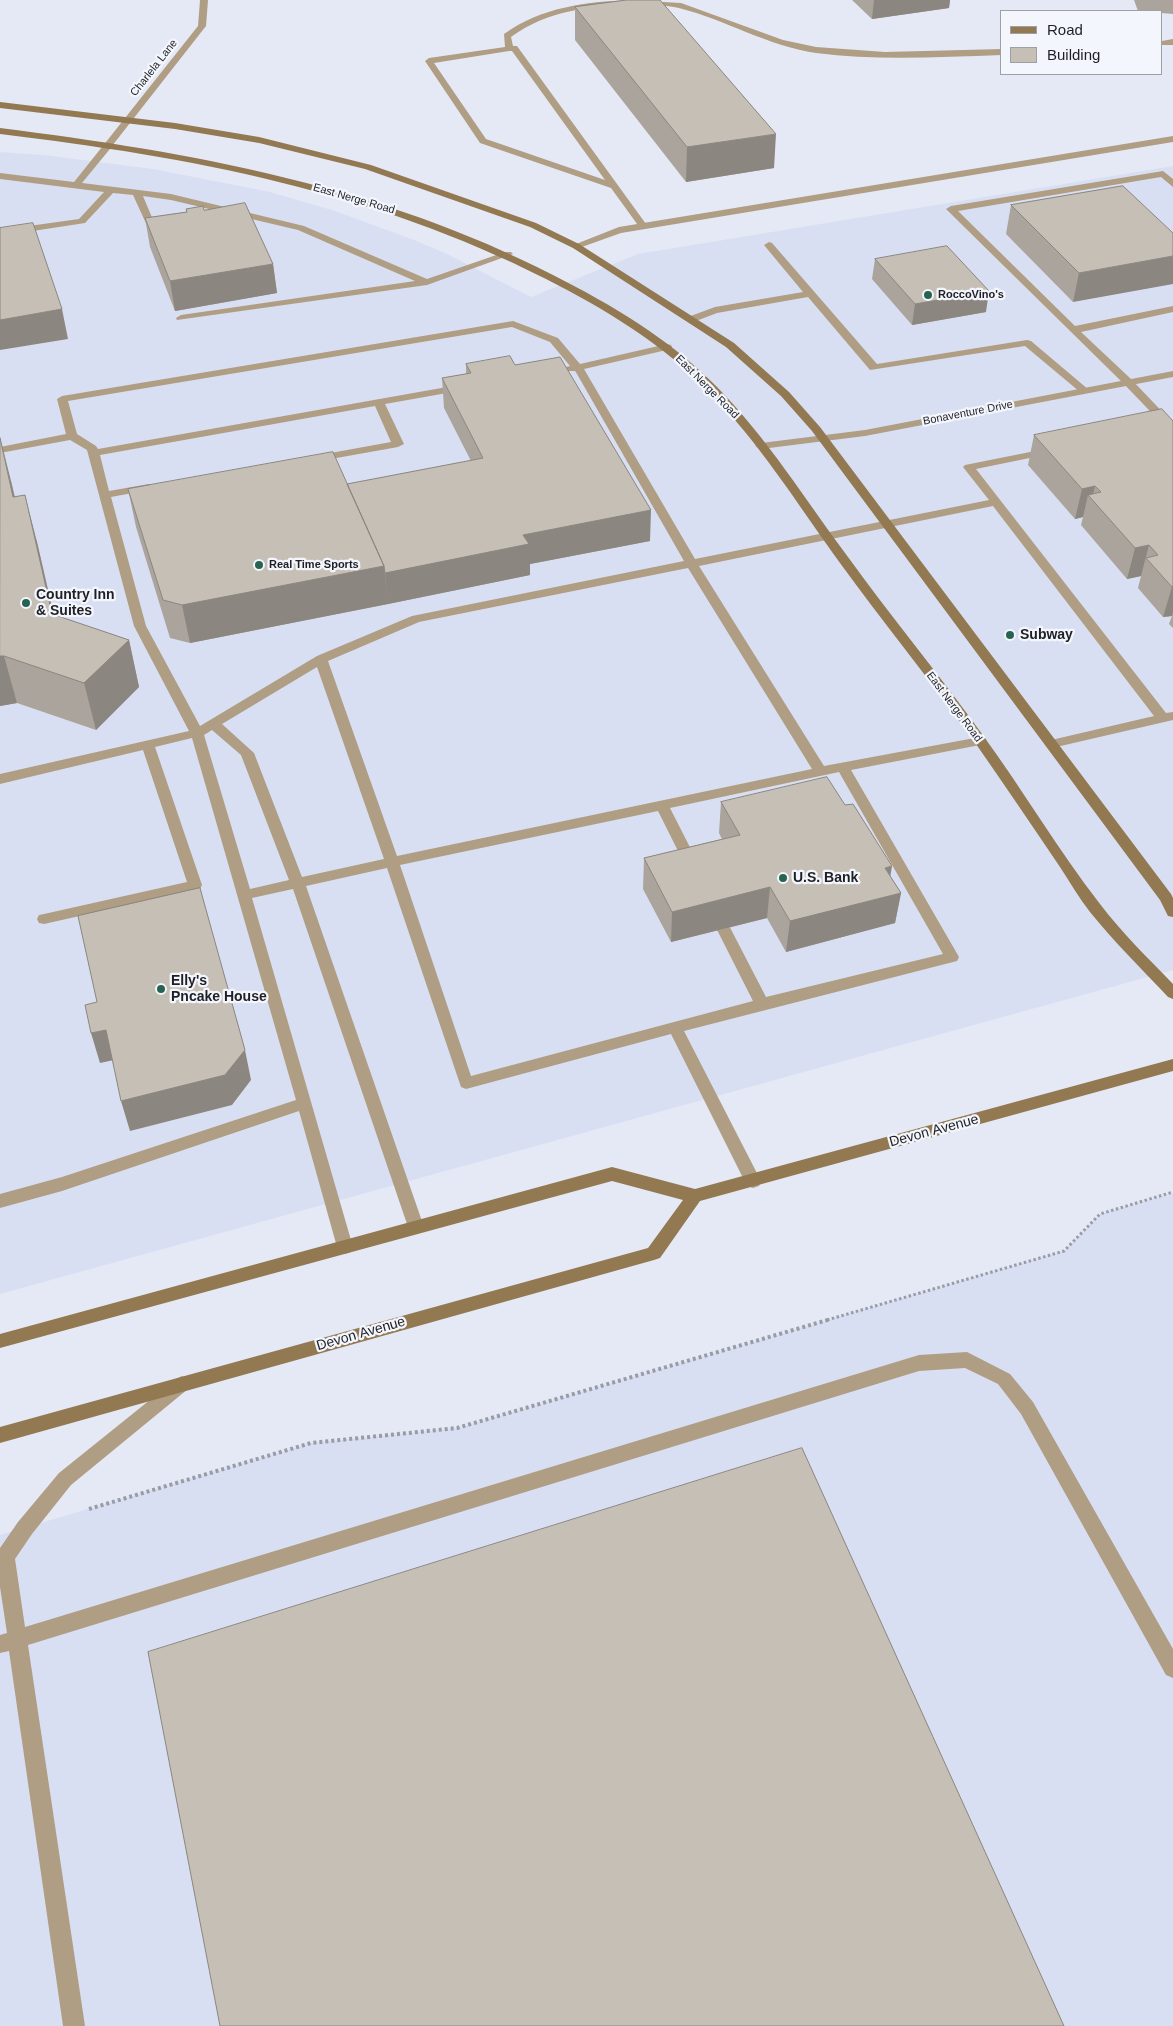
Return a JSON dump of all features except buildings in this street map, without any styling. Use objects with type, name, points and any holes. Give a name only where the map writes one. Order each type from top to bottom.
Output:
[{"type":"main road","points":[[0,105],[128,120],[260,140],[368,167],[533,225],[576,246],[730,345],[785,394],[821,437],[1052,744],[1166,898],[1173,912]]},
{"type":"main road","name":"East Nerge Road","points":[[0,131],[109,144],[266,174],[348,196],[422,219],[508,254],[622,317],[668,347],[716,392],[761,446],[980,741],[1100,915],[1173,993]]},
{"type":"main road","name":"Devon Avenue","points":[[0,1342],[612,1174],[695,1196],[1173,1065]]},
{"type":"main road","name":"Devon Avenue","points":[[0,1435],[654,1253],[695,1196]]},
{"type":"street","name":"Charlela Lane","points":[[77,184],[202,26],[204,0]]},
{"type":"street","points":[[510,49],[507,36],[521,26],[548,14],[595,4],[649,1],[678,5],[766,38],[814,49],[879,55],[1000,52]]},
{"type":"street","points":[[614,186],[483,141],[429,61],[514,48],[643,226]]},
{"type":"street","points":[[576,246],[619,230],[1173,139]]},
{"type":"street","points":[[1168,427],[1127,381],[951,209],[1163,174],[1173,184]]},
{"type":"street","points":[[0,176],[171,197],[301,228],[427,282]]},
{"type":"street","points":[[0,233],[82,221],[111,189]]},
{"type":"street","points":[[136,192],[153,230],[172,227]]},
{"type":"street","points":[[218,220],[247,216]]},
{"type":"street","points":[[0,225],[31,228]]},
{"type":"street","points":[[769,245],[874,368],[1028,343],[1084,390]]},
{"type":"street","points":[[182,318],[427,282],[508,254]]},
{"type":"street","points":[[692,319],[715,310],[810,294]]},
{"type":"street","points":[[1073,330],[1173,309]]},
{"type":"street","points":[[72,436],[62,399],[513,324],[554,340],[582,373],[691,563],[821,772]]},
{"type":"street","points":[[558,371],[668,347]]},
{"type":"street","name":"Bonaventure Drive","points":[[761,446],[865,433],[1127,381],[1173,374]]},
{"type":"street","points":[[93,453],[474,386]]},
{"type":"street","points":[[300,461],[398,444],[380,402]]},
{"type":"street","points":[[0,450],[72,436],[92,448],[140,626],[197,733],[305,1103],[344,1247]]},
{"type":"street","points":[[1052,744],[1168,717],[969,467],[1065,448]]},
{"type":"street","points":[[105,495],[164,485]]},
{"type":"street","points":[[0,779],[197,733],[321,659],[416,619],[996,502]]},
{"type":"street","points":[[321,659],[466,1083],[762,1004],[952,957],[843,767]]},
{"type":"street","points":[[214,723],[247,753],[298,884],[416,1227]]},
{"type":"street","points":[[244,895],[843,767],[980,741]]},
{"type":"street","points":[[44,919],[195,884],[148,744]]},
{"type":"street","points":[[662,806],[701,883]]},
{"type":"street","points":[[710,900],[762,1004]]},
{"type":"street","points":[[675,1028],[753,1181]]},
{"type":"street","points":[[0,1201],[62,1184],[305,1103]]},
{"type":"street","points":[[9,1640],[919,1363],[967,1360],[1004,1379],[1026,1408],[1173,1668]]},
{"type":"street","points":[[74,2026],[9,1640],[2,1556],[64,1479],[183,1384]]},
{"type":"path","points":[[82,1511],[311,1442],[456,1428],[1064,1252],[1100,1214],[1173,1192]]},
{"type":"shaded area","points":[[0,152],[44,155],[153,169],[270,192],[335,211],[417,241],[447,254],[531,297],[638,254],[1173,166],[1173,970],[0,1294]]},
{"type":"shaded area","points":[[1173,1193],[1173,2026],[0,2026],[0,1535],[311,1443],[457,1428],[1064,1251],[1100,1214]]},
{"type":"place","name":"RoccoVino's","points":[[928,295]]},
{"type":"place","name":"Real Time Sports","points":[[259,565]]},
{"type":"place","name":"Country Inn & Suites","points":[[26,603]]},
{"type":"place","name":"Subway","points":[[1010,635]]},
{"type":"place","name":"U.S. Bank","points":[[783,878]]},
{"type":"place","name":"Elly's Pncake House","points":[[161,989]]}]
